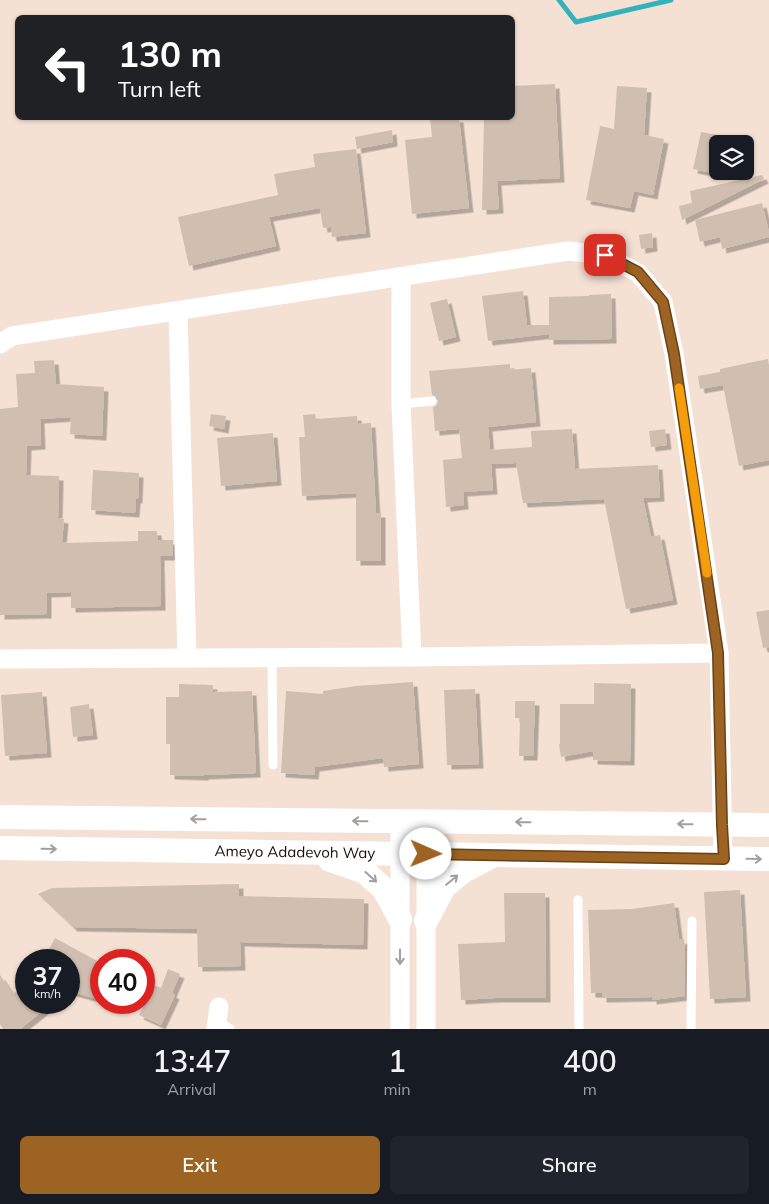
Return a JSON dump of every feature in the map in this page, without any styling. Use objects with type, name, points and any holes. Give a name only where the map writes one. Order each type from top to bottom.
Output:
[{"type":"street","points":[[0,344],[12,336],[568,251],[605,255],[638,272],[663,302],[672,345],[718,653],[724,859]]},
{"type":"street","points":[[401,276],[401,404],[412,657]]},
{"type":"street","points":[[178,311],[187,658]]},
{"type":"street","points":[[0,659],[718,653]]},
{"type":"street","points":[[0,817],[769,825]]},
{"type":"street","points":[[400,821],[400,1029]]},
{"type":"street","points":[[426,821],[426,1029]]},
{"type":"street","name":"Ameyo Adadevoh Way","points":[[0,848],[769,859]]},
{"type":"street","points":[[310,853],[365,872],[384,889],[400,919]]},
{"type":"street","points":[[426,921],[444,887],[462,872],[495,855]]},
{"type":"lane","points":[[401,404],[432,402]]},
{"type":"lane","points":[[272,658],[273,765]]},
{"type":"lane","points":[[578,900],[579,1029]]},
{"type":"lane","points":[[691,1029],[692,921]]},
{"type":"building","points":[[555,84],[560,178],[497,181],[499,209],[482,210],[484,120],[515,120],[515,86]]},
{"type":"building","points":[[617,86],[647,88],[644,135],[664,139],[653,195],[634,191],[630,208],[586,200],[600,126],[614,129]]},
{"type":"building","points":[[430,120],[459,120],[469,208],[412,214],[405,140],[432,137]]},
{"type":"building","points":[[392,130],[393,142],[357,149],[355,137]]},
{"type":"building","points":[[701,132],[718,135],[709,135],[709,172],[693,169]]},
{"type":"building","points":[[356,149],[366,233],[332,237],[331,227],[323,228],[320,208],[269,217],[276,246],[189,266],[178,217],[278,195],[274,174],[315,167],[313,154]]},
{"type":"building","points":[[762,175],[764,179],[682,220],[679,206],[692,203],[690,191],[740,180],[754,180],[754,177]]},
{"type":"building","points":[[762,203],[769,237],[722,249],[720,237],[700,242],[695,220]]},
{"type":"building","points":[[652,233],[653,247],[641,249],[639,235]]},
{"type":"building","points":[[523,291],[527,325],[549,325],[549,297],[611,294],[612,339],[549,340],[549,334],[488,341],[482,296]]},
{"type":"building","points":[[447,299],[456,337],[439,341],[430,303]]},
{"type":"building","points":[[768,359],[769,460],[739,466],[723,385],[700,389],[698,376],[720,372],[720,369]]},
{"type":"building","points":[[54,360],[56,384],[104,387],[102,436],[70,434],[71,417],[40,419],[41,445],[27,446],[26,475],[59,476],[58,518],[64,519],[62,543],[138,541],[138,531],[157,531],[158,540],[173,540],[173,556],[160,556],[161,606],[71,608],[71,592],[47,593],[47,614],[0,615],[0,409],[18,407],[16,374],[35,373],[34,361]]},
{"type":"building","points":[[510,364],[510,370],[531,368],[536,422],[488,427],[490,450],[532,447],[531,431],[572,429],[575,469],[658,465],[660,497],[643,498],[651,537],[660,535],[673,600],[626,609],[604,499],[523,503],[516,463],[491,464],[493,490],[463,492],[464,505],[446,507],[443,460],[462,458],[459,429],[435,431],[433,407],[436,406],[438,401],[437,397],[432,395],[429,371]]},
{"type":"building","points":[[211,414],[226,416],[224,429],[209,426]]},
{"type":"building","points":[[315,414],[316,419],[357,416],[358,424],[371,423],[376,513],[381,513],[381,561],[356,561],[356,493],[302,496],[299,437],[305,437],[303,415]]},
{"type":"building","points":[[665,429],[667,445],[651,447],[649,431]]},
{"type":"building","points":[[273,433],[277,481],[221,486],[217,438]]},
{"type":"building","points":[[93,470],[139,473],[138,499],[136,499],[135,513],[91,510]]},
{"type":"building","points":[[769,610],[769,647],[763,648],[756,612]]},
{"type":"building","points":[[413,682],[419,764],[384,767],[383,758],[315,767],[314,775],[281,773],[286,691],[323,694],[323,691],[356,686]]},
{"type":"building","points":[[594,683],[631,684],[630,761],[593,760],[593,751],[561,757],[559,744],[560,704],[594,704]]},
{"type":"building","points":[[179,684],[213,685],[213,692],[252,691],[256,773],[204,776],[170,775],[170,744],[166,744],[166,697],[179,697]]},
{"type":"building","points":[[475,689],[479,764],[447,765],[444,690]]},
{"type":"building","points":[[42,692],[47,753],[5,756],[1,695]]},
{"type":"building","points":[[515,701],[535,701],[533,756],[519,756],[520,718],[515,718]]},
{"type":"building","points":[[89,704],[93,735],[73,737],[70,707]]},
{"type":"building","points":[[239,884],[239,896],[364,899],[363,945],[240,942],[241,966],[198,967],[197,929],[73,927],[38,894],[52,888]]},
{"type":"building","points":[[740,890],[746,997],[710,999],[704,892]]},
{"type":"building","points":[[504,893],[545,893],[546,998],[461,1000],[458,944],[505,942]]},
{"type":"building","points":[[674,903],[679,940],[684,939],[685,996],[652,1000],[652,997],[602,998],[602,993],[591,993],[588,910],[632,909]]},
{"type":"building","points":[[55,938],[75,949],[49,949]]},
{"type":"building","points":[[80,952],[90,957],[90,997],[80,994]]},
{"type":"building","points":[[168,969],[180,974],[172,993],[175,995],[161,1025],[139,1015],[155,1014],[155,985],[161,988]]},
{"type":"building","points":[[0,975],[13,994],[15,992],[15,1014],[39,1014],[20,1029],[3,1029],[0,1024]]},
{"type":"waterway","points":[[559,0],[576,22],[671,0]]},
{"type":"slow traffic","points":[[679,388],[707,573]]},
{"type":"route","points":[[426,854],[724,859],[718,653],[674,354],[663,302],[638,272],[605,255]]}]
